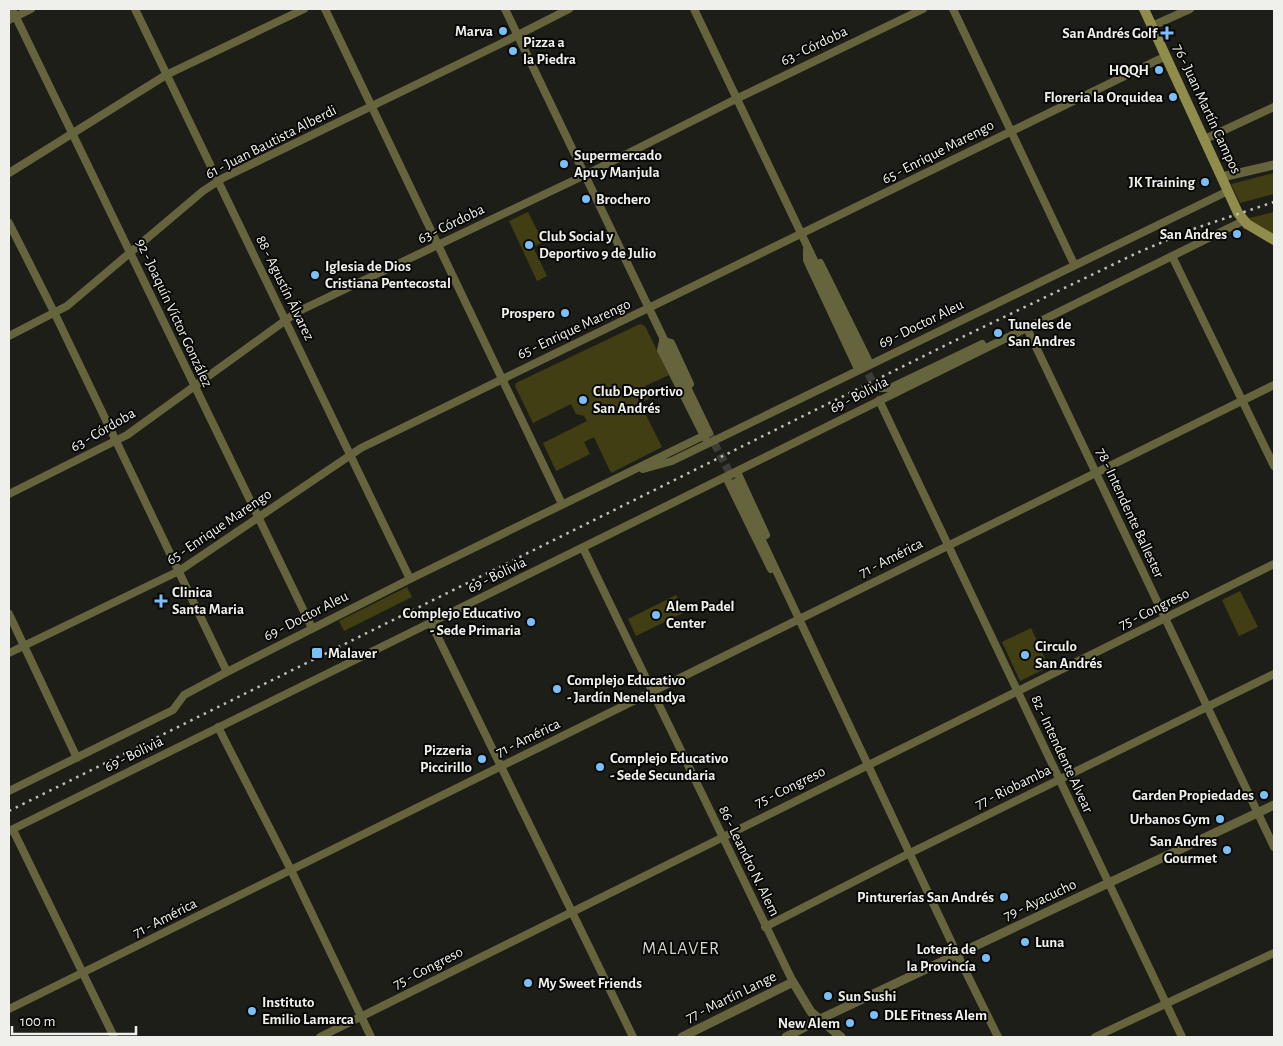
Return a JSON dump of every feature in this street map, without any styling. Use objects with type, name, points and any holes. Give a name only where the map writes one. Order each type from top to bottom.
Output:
[{"type":"main road","name":"76 - Juan Martín Campos","points":[[1144,9],[1243,220]]},
{"type":"main road","points":[[1243,220],[1274,240]]},
{"type":"street","points":[[12,15],[32,9]]},
{"type":"street","name":"88 - Agustín Álvarez","points":[[135,9],[410,579]]},
{"type":"street","points":[[9,173],[166,75],[304,9]]},
{"type":"street","points":[[325,9],[562,504]]},
{"type":"street","points":[[505,9],[663,341],[706,434],[707,444]]},
{"type":"street","name":"61 - Juan Bautista Alberdi","points":[[9,336],[55,314],[218,181],[569,9]]},
{"type":"street","points":[[694,9],[801,236],[808,249],[816,254],[864,365]]},
{"type":"street","name":"63 - Córdoba","points":[[9,494],[116,442],[285,319],[585,175],[736,98],[923,9]]},
{"type":"street","points":[[953,9],[1074,264]]},
{"type":"street","points":[[1152,26],[1190,9]]},
{"type":"street","name":"92 - Joaquín Víctor González","points":[[12,15],[131,252],[257,519],[312,628]]},
{"type":"street","name":"65 - Enrique Marengo","points":[[9,654],[179,571],[350,454],[501,378],[801,236],[1166,56]]},
{"type":"street","points":[[1205,139],[1274,107]]},
{"type":"street","points":[[1222,177],[1274,165]]},
{"type":"street","name":"69 - Doctor Aleu","points":[[622,475],[672,461],[864,365],[1228,191]]},
{"type":"street","name":"69 - Bolivia","points":[[11,831],[1243,220]]},
{"type":"street","points":[[9,223],[55,314],[227,672]]},
{"type":"street","points":[[808,249],[806,260],[864,365]]},
{"type":"street","points":[[1172,256],[1244,400],[1274,466]]},
{"type":"street","name":"78 - Intendente Ballester","points":[[1026,326],[1274,847]]},
{"type":"street","points":[[663,341],[671,343],[716,440]]},
{"type":"street","name":"69 - Bolivia","points":[[880,388],[890,388],[971,348],[996,341]]},
{"type":"street","name":"71 - América","points":[[9,1009],[653,693],[948,544],[1274,384]]},
{"type":"street","name":"82 - Intendente Alvear","points":[[879,400],[1182,1037]]},
{"type":"street","name":"69 - Doctor Aleu","points":[[9,791],[174,710],[184,695],[312,628],[706,434]]},
{"type":"street","points":[[737,472],[785,576],[788,593]]},
{"type":"street","points":[[726,476],[776,581],[788,593]]},
{"type":"street","points":[[735,483],[998,1037]]},
{"type":"street","name":"86 - Leandro N. Alem","points":[[583,548],[793,982],[811,1012],[818,1020],[841,1037]]},
{"type":"street","name":"75 - Congreso","points":[[320,1037],[722,836],[1274,564]]},
{"type":"street","points":[[9,614],[77,758]]},
{"type":"street","points":[[432,623],[500,767],[634,1037]]},
{"type":"street","name":"77 - Riobamba","points":[[766,927],[910,853],[1274,674]]},
{"type":"street","points":[[218,727],[291,870],[371,1037]]},
{"type":"street","name":"79 - Ayacucho","points":[[786,1037],[957,954],[1274,806]]},
{"type":"street","points":[[11,831],[114,1037]]},
{"type":"street","points":[[1095,1037],[1274,953]]},
{"type":"street","name":"77 - Martín Lange","points":[[682,1037],[793,982]]},
{"type":"shaded area","points":[[1274,173],[1274,194],[1240,203],[1231,184]]},
{"type":"shaded area","name":"Club Social y Deportivo 9 de Julio","points":[[528,212],[543,242],[533,247],[547,276],[537,281],[509,221]]},
{"type":"shaded area","points":[[1274,212],[1274,235],[1246,219]]},
{"type":"shaded area","name":"Club Deportivo San Andrés","points":[[640,324],[645,326],[669,375],[645,386],[650,398],[640,403],[662,447],[611,473],[594,437],[584,442],[590,454],[556,471],[543,443],[587,421],[584,416],[576,414],[571,404],[533,423],[515,386],[516,383]]},
{"type":"shaded area","points":[[407,587],[412,597],[344,631],[339,621]]},
{"type":"shaded area","points":[[1240,591],[1258,627],[1239,636],[1222,600]]},
{"type":"shaded area","name":"Alem Padel Center","points":[[676,595],[685,612],[636,636],[628,619]]},
{"type":"shaded area","name":"Circulo San Andrés","points":[[1031,628],[1049,667],[1020,681],[1002,642]]},
{"type":"tunnel","points":[[863,363],[873,383],[880,388]]},
{"type":"tunnel","points":[[709,433],[735,483]]},
{"type":"railway","points":[[9,811],[946,345],[1139,252],[1196,228],[1274,202]]},
{"type":"place","name":"Marva","points":[[503,31]]},
{"type":"place","name":"San Andrés Golf","points":[[1167,33]]},
{"type":"place","name":"Pizza a la Piedra","points":[[513,51]]},
{"type":"place","name":"HQQH","points":[[1159,70]]},
{"type":"place","name":"Floreria la Orquidea","points":[[1173,97]]},
{"type":"place","name":"Supermercado Apu y Manjula","points":[[564,164]]},
{"type":"place","name":"JK Training","points":[[1205,182]]},
{"type":"place","name":"Brochero","points":[[586,199]]},
{"type":"place","name":"San Andres","points":[[1237,234]]},
{"type":"place","name":"Club Social y Deportivo 9 de Julio","points":[[529,245]]},
{"type":"place","name":"Iglesia de Dios Cristiana Pentecostal","points":[[315,275]]},
{"type":"place","name":"Prospero","points":[[565,313]]},
{"type":"place","name":"Tuneles de San Andres","points":[[998,333]]},
{"type":"place","name":"Club Deportivo San Andrés","points":[[583,400]]},
{"type":"place","name":"Clinica Santa Maria","points":[[161,601]]},
{"type":"place","name":"Alem Padel Center","points":[[656,615]]},
{"type":"place","name":"Complejo Educativo - Sede Primaria","points":[[531,622]]},
{"type":"place","name":"Malaver","points":[[317,653]]},
{"type":"place","name":"Circulo San Andrés","points":[[1025,655]]},
{"type":"place","name":"Complejo Educativo - Jardín Nenelandya","points":[[557,689]]},
{"type":"place","name":"Pizzeria Piccirillo","points":[[482,759]]},
{"type":"place","name":"Complejo Educativo - Sede Secundaria","points":[[600,767]]},
{"type":"place","name":"Garden Propiedades","points":[[1264,795]]},
{"type":"place","name":"Urbanos Gym","points":[[1220,819]]},
{"type":"place","name":"San Andres Gourmet","points":[[1227,850]]},
{"type":"place","name":"Pinturerías San Andrés","points":[[1004,897]]},
{"type":"place","name":"Luna","points":[[1025,942]]},
{"type":"place","name":"Lotería de la Provincía","points":[[986,958]]},
{"type":"place","name":"My Sweet Friends","points":[[528,983]]},
{"type":"place","name":"Sun Sushi","points":[[828,996]]},
{"type":"place","name":"Instituto Emilio Lamarca","points":[[252,1011]]},
{"type":"place","name":"DLE Fitness Alem","points":[[874,1015]]},
{"type":"place","name":"New Alem","points":[[850,1023]]},
{"type":"district","name":"MALAVER","points":[[681,949]]}]
